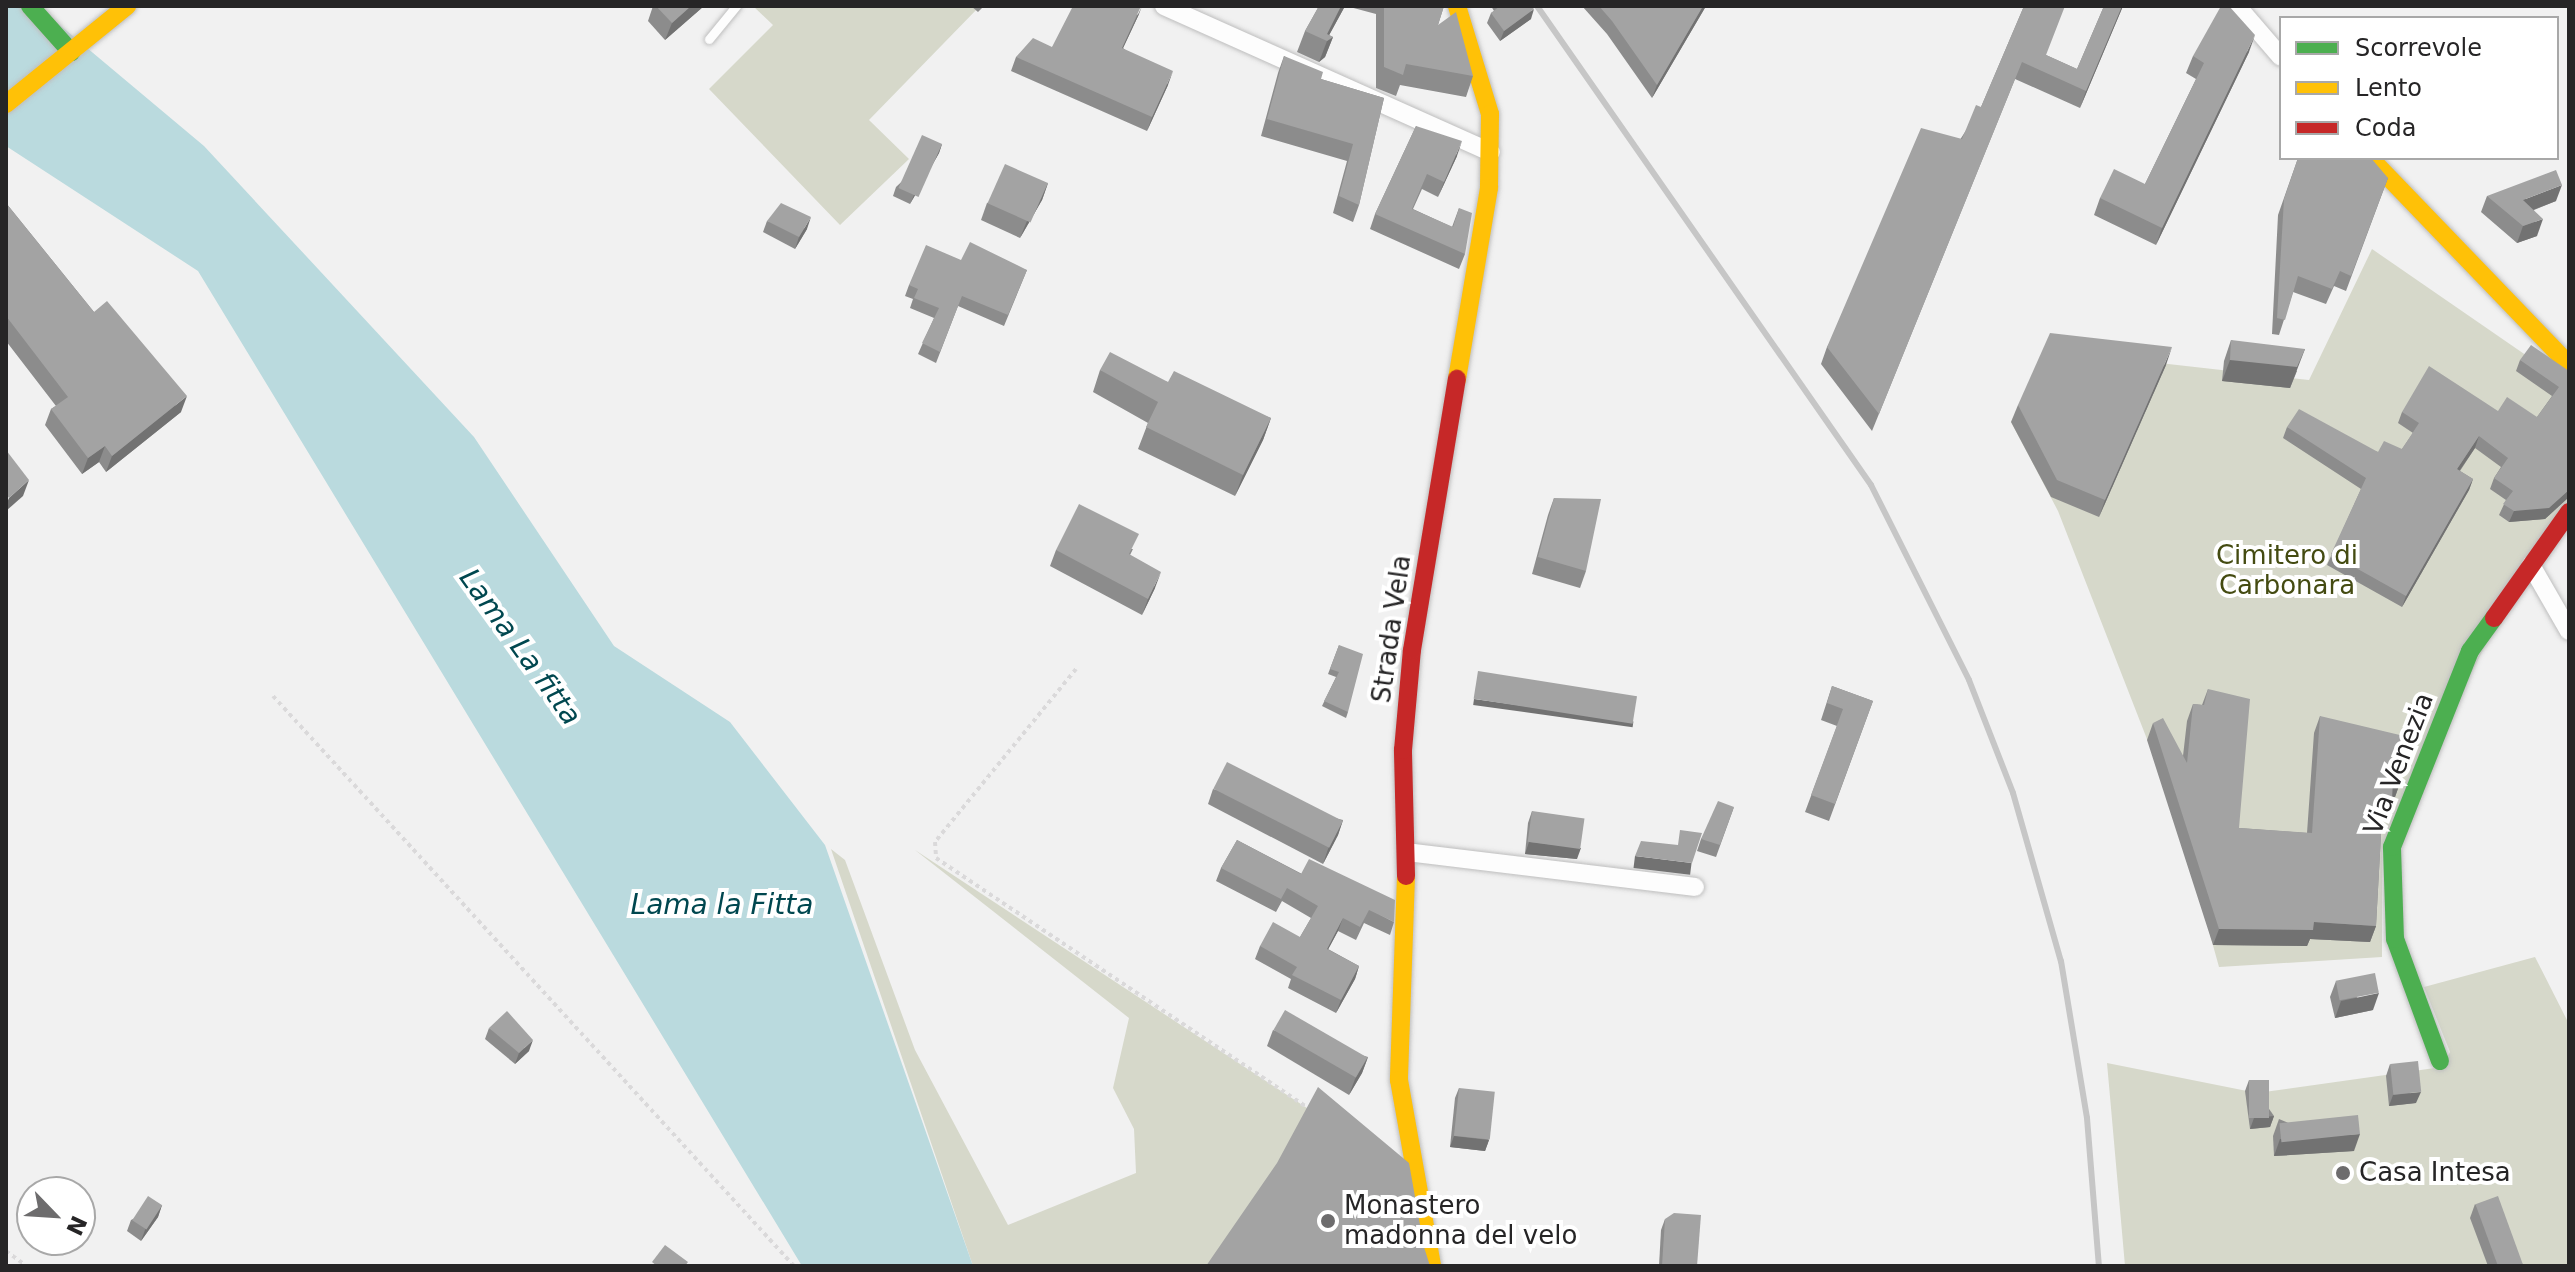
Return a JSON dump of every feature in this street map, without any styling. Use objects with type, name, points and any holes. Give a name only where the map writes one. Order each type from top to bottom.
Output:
[{"type":"street","points":[[30,6],[71,52]]},
{"type":"street","points":[[6,104],[127,6]]},
{"type":"street","points":[[1164,6],[1491,152]]},
{"type":"street","name":"Strada Vela","points":[[1432,1266],[1399,1080],[1406,852],[1403,750],[1412,650],[1478,280],[1491,152],[1482,75],[1457,6]]},
{"type":"street","points":[[2237,6],[2279,55]]},
{"type":"street","points":[[2372,160],[2569,365]]},
{"type":"street","name":"Via Venezia","points":[[2440,1061],[2395,939],[2392,847],[2470,651],[2569,512]]},
{"type":"street","points":[[2531,565],[2569,631]]},
{"type":"street","points":[[1406,852],[1695,887]]},
{"type":"lane","points":[[709,39],[736,6]]},
{"type":"path","points":[[1076,669],[935,842],[936,858],[1322,1118]]},
{"type":"path","points":[[273,696],[794,1266]]},
{"type":"path","points":[[6,1251],[27,1266]]},
{"type":"green space","points":[[753,6],[980,6],[869,120],[909,159],[840,225],[709,89],[773,25]]},
{"type":"green space","name":"Cimitero di Carbonara","points":[[2372,249],[2569,385],[2569,499],[2537,543],[2382,850],[2382,957],[2219,967],[2177,816],[2058,511],[2011,422],[2044,350],[2309,380]]},
{"type":"green space","points":[[831,849],[845,860],[915,1050],[1008,1225],[1136,1173],[1134,1129],[1113,1088],[1129,1018],[915,850],[1310,1110],[1422,1266],[973,1266]]},
{"type":"green space","name":"Casa Intesa","points":[[2535,957],[2569,1024],[2569,1266],[2125,1266],[2107,1063],[2257,1093],[2442,1067],[2450,1052],[2424,987]]},
{"type":"water","name":"Lama la Fitta","points":[[6,6],[37,6],[204,146],[474,437],[614,646],[730,722],[825,845],[973,1266],[802,1266],[198,271],[6,146]]},
{"type":"building","points":[[656,6],[691,6],[672,23]]},
{"type":"building","points":[[1073,6],[1141,6],[1122,48],[1173,71],[1152,117],[1016,57],[1033,38],[1052,47]]},
{"type":"building","points":[[1319,6],[1341,6],[1327,34],[1333,37],[1327,41],[1305,31]]},
{"type":"building","points":[[1384,6],[1444,6],[1438,25],[1456,12],[1473,76],[1406,64],[1403,75],[1384,67]]},
{"type":"building","points":[[1500,6],[1531,6],[1534,9],[1504,31],[1491,13]]},
{"type":"building","points":[[1599,6],[1703,6],[1657,85]]},
{"type":"building","points":[[2024,6],[2065,6],[2046,55],[2077,69],[2104,6],[2122,6],[2086,91],[2022,62],[1879,414],[1827,347],[1921,128],[1962,139],[1976,105],[1981,107]]},
{"type":"building","points":[[2221,6],[2229,6],[2255,35],[2162,228],[2100,198],[2114,169],[2145,184],[2204,63],[2193,56]]},
{"type":"building","points":[[1284,56],[1323,72],[1321,79],[1384,98],[1359,205],[1339,196],[1353,144],[1267,119]]},
{"type":"building","points":[[1416,126],[1462,141],[1444,182],[1427,174],[1412,209],[1453,227],[1459,208],[1472,213],[1465,254],[1375,214]]},
{"type":"building","points":[[922,135],[942,144],[919,197],[898,188]]},
{"type":"building","points":[[2297,160],[2373,160],[2388,178],[2351,276],[2340,271],[2332,289],[2298,276],[2285,320],[2277,318],[2284,199]]},
{"type":"building","points":[[1005,164],[1048,183],[1030,222],[988,203]]},
{"type":"building","points":[[2556,170],[2562,185],[2523,200],[2543,219],[2523,226],[2487,196]]},
{"type":"building","points":[[6,203],[94,312],[107,301],[187,396],[112,456],[105,446],[88,458],[51,409],[68,397],[6,316]]},
{"type":"building","points":[[781,203],[811,217],[799,237],[767,221]]},
{"type":"building","points":[[970,242],[1027,270],[1008,315],[962,296],[940,352],[922,343],[939,308],[914,298],[918,289],[909,285],[926,245],[961,260]]},
{"type":"building","points":[[2050,333],[2172,347],[2105,500],[2057,480],[2018,405]]},
{"type":"building","points":[[2231,340],[2305,349],[2297,367],[2230,360]]},
{"type":"building","points":[[2531,345],[2569,371],[2569,490],[2549,508],[2514,511],[2503,504],[2513,491],[2494,478],[2508,458],[2479,436],[2457,469],[2473,479],[2406,596],[2331,554],[2366,478],[2287,427],[2299,409],[2378,452],[2384,441],[2402,449],[2419,423],[2402,412],[2429,366],[2498,411],[2507,397],[2537,417],[2559,387],[2520,360]]},
{"type":"building","points":[[1110,352],[1168,382],[1174,371],[1271,418],[1243,475],[1146,427],[1158,402],[1100,370]]},
{"type":"building","points":[[6,450],[29,480],[9,498],[6,494]]},
{"type":"building","points":[[1554,498],[1601,499],[1586,571],[1538,557]]},
{"type":"building","points":[[1079,504],[1139,534],[1129,554],[1161,572],[1148,599],[1056,550]]},
{"type":"building","points":[[1339,645],[1363,654],[1348,712],[1324,701],[1339,672],[1330,669]]},
{"type":"building","points":[[1478,671],[1637,696],[1633,724],[1474,699]]},
{"type":"building","points":[[1832,686],[1873,701],[1835,804],[1811,795],[1843,709],[1827,703]]},
{"type":"building","points":[[2208,689],[2250,699],[2239,828],[2312,833],[2320,716],[2404,736],[2401,780],[2393,780],[2392,800],[2383,799],[2376,926],[2314,922],[2313,930],[2219,929],[2153,723],[2163,718],[2187,763],[2193,704],[2204,705]]},
{"type":"building","points":[[1227,762],[1343,821],[1329,848],[1213,789]]},
{"type":"building","points":[[1718,801],[1734,807],[1720,845],[1701,839]]},
{"type":"building","points":[[1532,811],[1584,818],[1580,849],[1528,842]]},
{"type":"building","points":[[1680,830],[1702,833],[1692,863],[1635,856],[1641,841],[1678,845]]},
{"type":"building","points":[[1237,840],[1301,874],[1309,859],[1395,900],[1394,922],[1369,910],[1360,927],[1343,918],[1327,949],[1359,966],[1341,1000],[1292,975],[1297,967],[1260,946],[1273,922],[1300,937],[1318,906],[1287,888],[1281,899],[1221,868]]},
{"type":"building","points":[[2375,973],[2379,993],[2340,1000],[2336,981]]},
{"type":"building","points":[[1285,1010],[1367,1058],[1356,1077],[1274,1030]]},
{"type":"building","points":[[507,1011],[533,1040],[519,1053],[489,1028]]},
{"type":"building","points":[[2418,1061],[2421,1092],[2393,1095],[2390,1064]]},
{"type":"building","points":[[2249,1080],[2269,1080],[2269,1118],[2249,1118]]},
{"type":"building","name":"Monastero madonna del velo","points":[[1318,1087],[1409,1163],[1430,1266],[1206,1266],[1277,1163]]},
{"type":"building","points":[[1459,1088],[1495,1092],[1490,1140],[1454,1136]]},
{"type":"building","points":[[2358,1115],[2360,1134],[2281,1142],[2279,1123]]},
{"type":"building","points":[[148,1196],[162,1205],[146,1230],[132,1220]]},
{"type":"building","points":[[2498,1196],[2523,1266],[2498,1266],[2475,1204]]},
{"type":"building","points":[[1674,1213],[1701,1215],[1697,1266],[1662,1266],[1665,1219]]},
{"type":"building","points":[[665,1245],[688,1262],[685,1266],[657,1266],[652,1262]]},
{"type":"railway","points":[[1537,6],[1871,485],[1969,680],[2013,793],[2061,961],[2087,1118],[2099,1266]]},
{"type":"traffic: fast","points":[[30,6],[71,52]]},
{"type":"traffic: fast","points":[[2440,1061],[2395,939],[2392,847],[2470,651],[2494,618]]},
{"type":"traffic: slow","points":[[6,104],[127,6]]},
{"type":"traffic: slow","points":[[1457,6],[1490,114],[1489,188],[1457,379]]},
{"type":"traffic: slow","points":[[2372,160],[2569,365]]},
{"type":"traffic: slow","points":[[1406,876],[1399,1080],[1432,1266]]},
{"type":"traffic: jam","points":[[1406,876],[1403,750],[1412,650],[1457,379]]},
{"type":"traffic: jam","points":[[2494,618],[2569,512]]},
{"type":"place","name":"Casa Intesa","points":[[2343,1173]]},
{"type":"place","name":"Monastero madonna del velo","points":[[1328,1221]]},
{"type":"water label","name":"Lama La fitta","points":[[520,647]]}]
